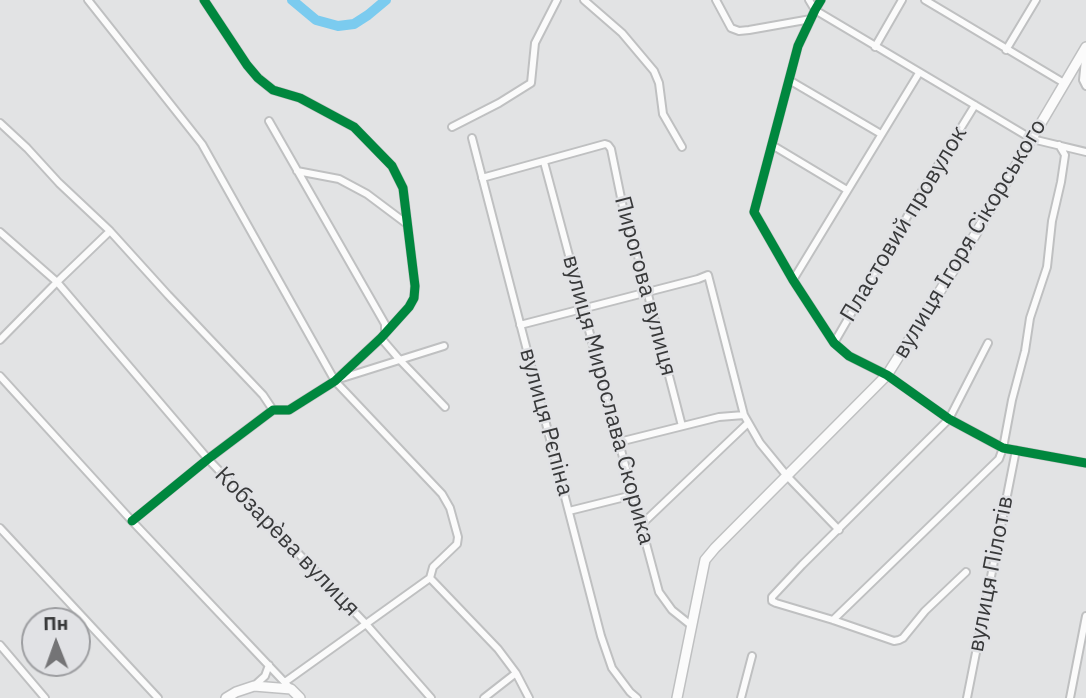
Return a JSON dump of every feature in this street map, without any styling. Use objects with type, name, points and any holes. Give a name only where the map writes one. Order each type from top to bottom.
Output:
[{"type":"main road","name":"вулиця Ігоря Сікорського","points":[[677,698],[705,560],[887,375],[969,245],[1086,47]]},
{"type":"main road","points":[[226,698],[254,686],[288,685],[300,698]]},
{"type":"street","points":[[0,376],[132,521],[288,685],[430,578],[433,567],[457,544],[458,537],[450,508],[442,494],[335,381],[202,144],[88,0]]},
{"type":"street","points":[[132,521],[273,410],[289,410],[335,381],[383,335],[414,298],[415,286],[403,188],[391,166],[354,127],[300,98],[273,90],[258,78],[204,0]]},
{"type":"street","points":[[452,127],[531,83],[535,43],[557,0]]},
{"type":"street","points":[[584,0],[622,33],[653,71],[659,83],[663,114],[682,147]]},
{"type":"street","points":[[716,0],[731,27],[739,31],[811,19]]},
{"type":"street","points":[[809,0],[815,10],[1031,139],[1086,152]]},
{"type":"street","points":[[821,0],[798,46],[754,210],[793,280],[834,343],[849,356],[887,375],[949,419],[1003,448],[1086,463]]},
{"type":"street","points":[[875,47],[902,0]]},
{"type":"street","points":[[925,0],[1064,83]]},
{"type":"street","points":[[1006,50],[1036,0]]},
{"type":"street","points":[[1086,47],[1083,80],[1086,86]]},
{"type":"street","points":[[793,280],[919,73]]},
{"type":"street","points":[[789,79],[881,134]]},
{"type":"street","name":"Пластовий провулок","points":[[834,343],[975,106]]},
{"type":"street","points":[[269,121],[384,324],[383,335],[399,359],[445,407]]},
{"type":"street","points":[[0,123],[110,231],[263,395],[273,410]]},
{"type":"street","name":"вулиця Рєпіна","points":[[471,138],[601,636],[612,668],[637,698]]},
{"type":"street","name":"Пирогова вулиця","points":[[544,162],[605,144],[611,149],[627,227],[638,256],[682,426]]},
{"type":"street","points":[[772,145],[847,190]]},
{"type":"street","points":[[833,620],[999,459],[1025,351],[1030,318],[1047,267],[1052,221],[1065,155],[1059,145]]},
{"type":"street","points":[[482,178],[544,162]]},
{"type":"street","name":"вулиця Мирослава Скорика","points":[[544,162],[659,592],[671,610],[692,625]]},
{"type":"street","points":[[297,171],[339,179],[367,194],[407,224]]},
{"type":"street","points":[[0,340],[110,231]]},
{"type":"street","name":"Кобзарèва вулиця","points":[[0,232],[57,282],[208,459],[366,624],[431,698]]},
{"type":"street","points":[[520,325],[708,275],[748,424],[787,476],[839,530]]},
{"type":"street","points":[[966,572],[925,611],[903,638],[894,641],[772,600],[949,419],[988,343]]},
{"type":"street","points":[[335,381],[444,346]]},
{"type":"street","points":[[619,442],[719,417],[744,415]]},
{"type":"street","points":[[642,524],[748,424]]},
{"type":"street","name":"вулиця Пілотів","points":[[967,698],[1016,450]]},
{"type":"street","points":[[569,511],[633,495]]},
{"type":"street","points":[[0,528],[158,698]]},
{"type":"street","points":[[430,578],[483,633],[516,673],[529,698]]},
{"type":"street","points":[[1070,698],[1086,616]]},
{"type":"street","points":[[0,645],[45,698]]},
{"type":"street","points":[[741,698],[752,656]]},
{"type":"street","points":[[254,686],[265,676],[269,665]]},
{"type":"street","points":[[484,698],[516,673]]},
{"type":"waterway","points":[[292,0],[316,20],[338,26],[354,24],[386,0]]},
{"type":"cycle path","points":[[132,521],[273,410],[289,410],[335,381],[381,338],[414,298],[415,286],[403,188],[392,166],[354,127],[300,98],[273,90],[258,78],[204,0]]},
{"type":"cycle path","points":[[821,0],[798,46],[754,212],[793,280],[834,343],[849,356],[887,375],[949,419],[1003,448],[1086,463]]}]
